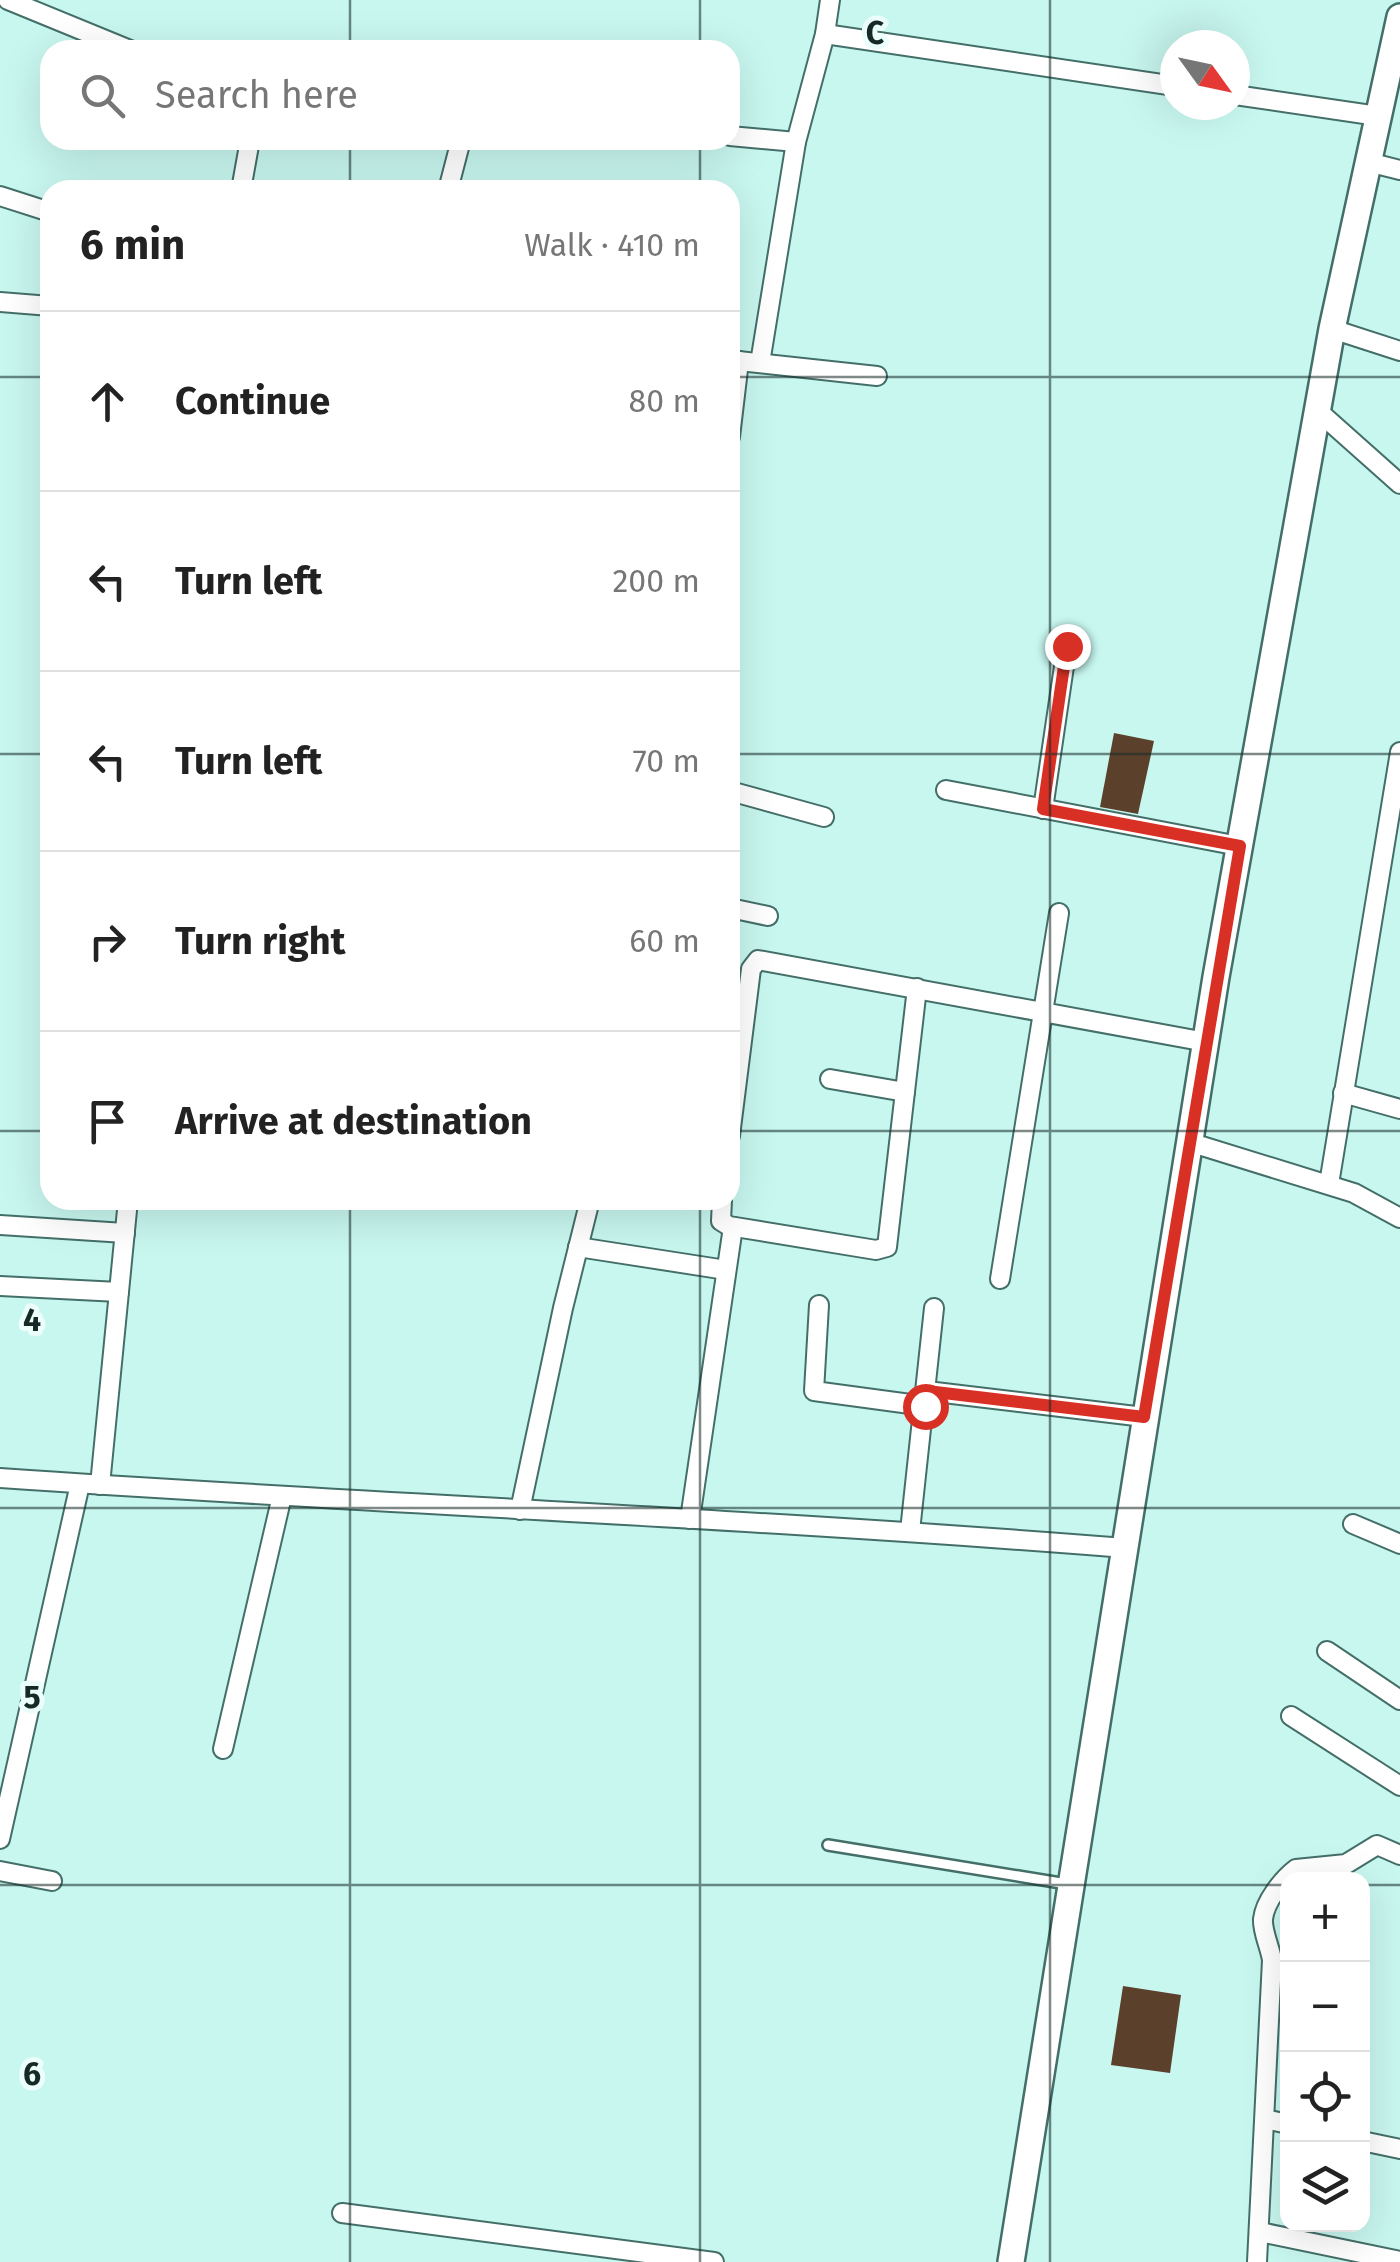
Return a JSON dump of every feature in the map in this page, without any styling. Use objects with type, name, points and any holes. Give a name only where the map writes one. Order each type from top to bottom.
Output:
[{"type":"main road","points":[[1011,2262],[1206,1042],[1332,329],[1400,16]]},
{"type":"street","points":[[8,0],[106,40]]},
{"type":"street","points":[[760,362],[796,142],[825,34],[830,0]]},
{"type":"street","points":[[825,34],[1160,84]]},
{"type":"street","points":[[1250,97],[1378,116]]},
{"type":"street","points":[[740,137],[796,142]]},
{"type":"street","points":[[243,180],[248,150]]},
{"type":"street","points":[[451,180],[458,150]]},
{"type":"street","points":[[1368,162],[1400,170]]},
{"type":"street","points":[[0,196],[40,209]]},
{"type":"street","points":[[0,302],[40,305]]},
{"type":"street","points":[[1332,329],[1400,351]]},
{"type":"street","points":[[740,361],[877,376]]},
{"type":"street","points":[[1318,411],[1400,484]]},
{"type":"street","points":[[1043,809],[1067,646]]},
{"type":"street","points":[[1329,1184],[1400,752]]},
{"type":"street","points":[[946,790],[1240,846]]},
{"type":"street","points":[[740,794],[824,817]]},
{"type":"street","points":[[1379,877],[1400,882]]},
{"type":"street","points":[[740,910],[768,916]]},
{"type":"street","points":[[1000,1278],[1059,913]]},
{"type":"street","points":[[740,1017],[751,969],[758,960],[1206,1042]]},
{"type":"street","points":[[722,1210],[721,1221],[733,1226],[876,1250],[887,1247],[917,988]]},
{"type":"street","points":[[830,1079],[905,1092]]},
{"type":"street","points":[[1343,1093],[1400,1108]]},
{"type":"street","points":[[1189,1142],[1354,1192],[1400,1218]]},
{"type":"street","points":[[100,1485],[127,1210]]},
{"type":"street","points":[[520,1510],[587,1210]]},
{"type":"street","points":[[0,1225],[125,1233]]},
{"type":"street","points":[[690,1519],[733,1226]]},
{"type":"street","points":[[578,1247],[726,1270]]},
{"type":"street","points":[[0,1286],[119,1292]]},
{"type":"street","points":[[820,1306],[814,1392],[1144,1417]]},
{"type":"street","points":[[910,1531],[934,1308]]},
{"type":"street","points":[[0,1478],[910,1531],[1125,1548]]},
{"type":"street","points":[[0,1839],[80,1484]]},
{"type":"street","points":[[223,1749],[282,1496]]},
{"type":"street","points":[[1354,1524],[1400,1544]]},
{"type":"street","points":[[1328,1651],[1400,1700]]},
{"type":"street","points":[[1291,1716],[1400,1786]]},
{"type":"street","points":[[1257,2262],[1272,1960],[1263,1921],[1271,1899],[1290,1873],[1305,1866],[1346,1864],[1377,1845],[1400,1856]]},
{"type":"street","points":[[0,1871],[52,1881]]},
{"type":"street","points":[[1265,2119],[1280,2122]]},
{"type":"street","points":[[1367,2142],[1400,2149]]},
{"type":"street","points":[[342,2213],[714,2262]]},
{"type":"street","points":[[1260,2232],[1400,2261]]},
{"type":"lane","points":[[828,1845],[1069,1885]]},
{"type":"building","points":[[1114,733],[1154,741],[1138,814],[1100,807]]},
{"type":"building","points":[[1123,1986],[1181,1995],[1170,2073],[1111,2065]]},
{"type":"route","points":[[925,1406],[927,1391],[1144,1417],[1240,846],[1043,809],[1067,646]]}]
